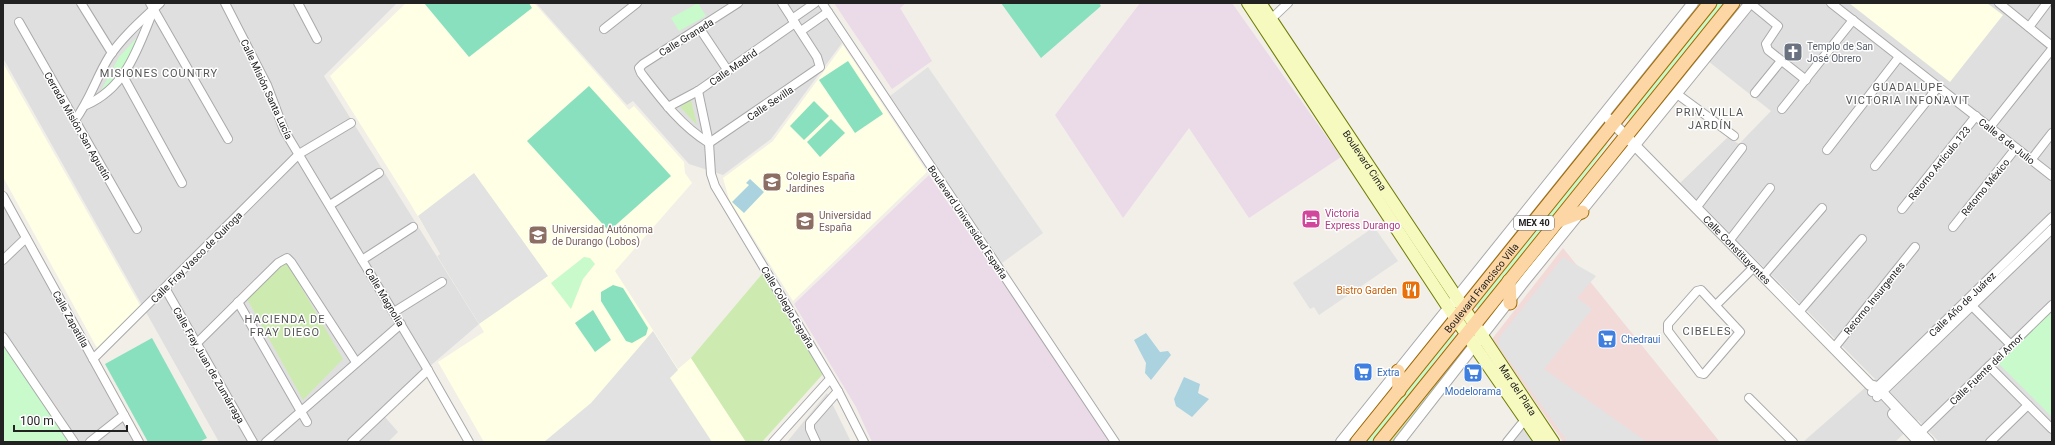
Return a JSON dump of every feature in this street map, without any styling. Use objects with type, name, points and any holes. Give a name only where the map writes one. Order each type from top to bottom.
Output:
[{"type":"main road","name":"Boulevard Cima","points":[[1248,3],[1267,23],[1471,330]]},
{"type":"main road","name":"Boulevard Cima","points":[[1260,3],[1267,23]]},
{"type":"main road","name":"Boulevard Francisco Villa","points":[[1357,442],[1710,3]]},
{"type":"main road","name":"Boulevard Francisco Villa","points":[[1380,442],[1733,3]]},
{"type":"main road","points":[[1558,220],[1582,212]]},
{"type":"main road","points":[[1509,281],[1510,303]]},
{"type":"main road","name":"Mar del Plata","points":[[1471,330],[1529,415],[1553,442]]},
{"type":"main road","points":[[1398,371],[1399,391]]},
{"type":"main road","points":[[1529,415],[1541,442]]},
{"type":"street","points":[[81,3],[112,53]]},
{"type":"street","points":[[75,120],[86,105],[102,70],[112,53],[126,34],[152,6],[160,3]]},
{"type":"street","name":"Calle Misión Santa Lucía","points":[[225,3],[267,85],[284,130],[299,154]]},
{"type":"street","points":[[298,3],[317,38]]},
{"type":"street","points":[[604,29],[636,3]]},
{"type":"street","name":"Calle Granada","points":[[668,107],[641,74],[639,68],[738,3]]},
{"type":"street","points":[[782,3],[801,31],[828,12]]},
{"type":"street","name":"Calle Madrid","points":[[668,107],[698,91],[728,71],[794,21],[815,3]]},
{"type":"street","name":"Boulevard Universidad España","points":[[822,3],[1115,442]]},
{"type":"street","points":[[1267,23],[1288,3]]},
{"type":"street","name":"Boulevard Francisco Villa","points":[[1341,442],[1693,3]]},
{"type":"street","points":[[1399,442],[1750,3],[1778,26],[1766,47],[1768,50],[1806,80]]},
{"type":"street","name":"Calle 8 de Julio","points":[[1831,3],[2052,176]]},
{"type":"street","points":[[1999,3],[2052,46]]},
{"type":"street","points":[[2028,27],[2047,3]]},
{"type":"street","points":[[86,105],[104,96],[123,76],[135,57],[152,6]]},
{"type":"street","points":[[152,6],[228,139]]},
{"type":"street","points":[[1718,43],[1724,14]]},
{"type":"street","points":[[1782,109],[1853,20]]},
{"type":"street","name":"Cerrada Misión San Agustín","points":[[19,22],[137,229]]},
{"type":"street","points":[[700,29],[728,71]]},
{"type":"street","name":"Calle Sevilla","points":[[709,143],[810,76],[820,67],[817,57],[801,31]]},
{"type":"street","points":[[1990,128],[2052,49]]},
{"type":"street","points":[[1826,150],[1900,57]]},
{"type":"street","points":[[1755,93],[1781,61]]},
{"type":"street","points":[[123,76],[182,183]]},
{"type":"street","points":[[1875,166],[1938,87]]},
{"type":"street","points":[[698,91],[709,143]]},
{"type":"street","points":[[1677,94],[1734,136]]},
{"type":"street","points":[[668,107],[694,134],[709,143]]},
{"type":"street","name":"Calle Constituyentes","points":[[1604,114],[1920,437],[1929,442]]},
{"type":"street","name":"Retorno Artículo 123","points":[[1902,209],[1976,116]]},
{"type":"street","name":"Calle Fray Vasco de Quiroga","points":[[93,359],[299,154],[351,123]]},
{"type":"street","points":[[2031,160],[2052,133]]},
{"type":"street","name":"Calle Colegio España","points":[[709,143],[710,174],[715,186],[743,236],[786,303],[838,391],[864,442]]},
{"type":"street","points":[[1696,208],[1742,148]]},
{"type":"street","name":"Retorno México","points":[[1954,227],[2016,148]]},
{"type":"street","name":"Calle Magnolia","points":[[299,154],[394,312],[469,442]]},
{"type":"street","points":[[330,205],[379,173]]},
{"type":"street","points":[[1728,241],[1770,188]]},
{"type":"street","name":"Calle Zapatilla","points":[[3,196],[139,442]]},
{"type":"street","points":[[1764,276],[1822,208]]},
{"type":"street","name":"Calle Año de Juárez","points":[[1875,391],[2052,217]]},
{"type":"street","points":[[362,260],[413,227]]},
{"type":"street","name":"Calle Año de Juárez","points":[[1875,391],[1972,306],[2052,228]]},
{"type":"street","points":[[3,260],[26,238]]},
{"type":"street","points":[[1799,312],[1862,240]]},
{"type":"street","name":"Retorno Insurgentes","points":[[1834,348],[1915,247]]},
{"type":"street","points":[[196,344],[278,263],[288,258],[356,362]]},
{"type":"street","points":[[1716,305],[1754,267]]},
{"type":"street","points":[[394,312],[442,282]]},
{"type":"street","name":"Calle Fray Juan de Zumárraga","points":[[165,288],[253,442]]},
{"type":"street","points":[[1699,290],[1702,291],[1716,305],[1740,332],[1704,374],[1700,373],[1667,327],[1668,324],[1699,290]]},
{"type":"street","points":[[238,302],[307,422]]},
{"type":"street","points":[[1972,306],[2011,345]]},
{"type":"street","name":"Calle Fuente del Amor","points":[[1920,437],[2011,345],[2051,307]]},
{"type":"street","points":[[266,442],[401,324]]},
{"type":"street","points":[[3,337],[74,442]]},
{"type":"street","points":[[1990,366],[2052,429]]},
{"type":"street","points":[[352,442],[428,370]]},
{"type":"street","points":[[773,442],[830,379]]},
{"type":"street","points":[[816,442],[810,429],[810,423],[838,391]]},
{"type":"street","points":[[1749,398],[1793,442]]},
{"type":"street","points":[[1990,442],[2028,405]]},
{"type":"street","points":[[90,442],[124,414]]},
{"type":"street","points":[[1507,442],[1529,415]]},
{"type":"shaded area","points":[[3,3],[397,3],[324,76],[479,324],[379,410],[398,432],[388,442],[219,442],[3,58]]},
{"type":"shaded area","name":"Universidad Autónoma de Durango (Lobos)","points":[[406,3],[534,3],[629,110],[634,106],[684,162],[685,173],[692,183],[615,271],[678,369],[691,358],[746,442],[484,442],[438,362],[484,332],[437,256],[440,254],[410,203],[330,76]]},
{"type":"shaded area","points":[[536,3],[818,3],[842,43],[771,139],[723,175],[689,164],[633,101],[627,105]]},
{"type":"shaded area","points":[[834,3],[906,3],[900,8],[932,61],[892,89]]},
{"type":"shaded area","points":[[1140,3],[1232,3],[1341,157],[1249,218],[1189,128],[1123,218],[1055,115]]},
{"type":"shaded area","points":[[1755,3],[2052,3],[2052,442],[1939,442],[1918,420],[1895,442],[1803,442],[1875,379],[1680,183],[1728,137],[1739,144],[1771,111],[1708,61]]},
{"type":"shaded area","points":[[1849,3],[1987,3],[2003,15],[1950,82]]},
{"type":"shaded area","points":[[843,45],[927,172],[793,301],[729,199],[723,178],[773,141]]},
{"type":"shaded area","points":[[3,63],[141,307],[97,348],[3,177]]},
{"type":"shaded area","points":[[928,67],[1043,233],[1002,263],[890,96]]},
{"type":"shaded area","points":[[474,173],[548,276],[479,324],[437,256],[440,254],[418,216]]},
{"type":"shaded area","points":[[929,175],[1111,442],[872,442],[856,407],[794,304]]},
{"type":"shaded area","points":[[3,200],[139,442],[3,442]]},
{"type":"shaded area","points":[[1374,227],[1398,261],[1319,315],[1314,307],[1310,309],[1293,283]]},
{"type":"shaded area","points":[[1563,248],[1720,442],[1563,442],[1492,339]]},
{"type":"shaded area","points":[[1563,257],[1596,276],[1577,298],[1592,309],[1544,369],[1647,442],[1568,442],[1498,345],[1500,342],[1498,339]]},
{"type":"shaded area","points":[[653,331],[678,370],[670,378],[712,442],[544,442],[591,403]]},
{"type":"shaded area","points":[[827,393],[851,442],[787,442]]},
{"type":"shaded area","points":[[1525,423],[1537,442],[1510,442]]},
{"type":"green space","points":[[424,3],[529,3],[532,8],[469,57]]},
{"type":"green space","points":[[698,3],[706,16],[679,31],[671,18]]},
{"type":"green space","points":[[1001,3],[1099,3],[1101,6],[1041,58]]},
{"type":"green space","points":[[1715,3],[1725,3],[1631,121],[1625,116]]},
{"type":"green space","points":[[143,31],[127,65],[97,98],[119,57]]},
{"type":"green space","points":[[848,61],[883,114],[855,133],[819,80]]},
{"type":"green space","points":[[589,86],[671,176],[609,231],[527,141]]},
{"type":"green space","points":[[691,100],[697,125],[680,107]]},
{"type":"green space","points":[[814,101],[829,116],[804,140],[790,126]]},
{"type":"green space","points":[[831,119],[845,133],[820,157],[807,142]]},
{"type":"green space","points":[[1593,130],[1597,133],[1464,300],[1461,297]]},
{"type":"green space","points":[[1599,140],[1608,144],[1535,241],[1479,309],[1474,306]]},
{"type":"green space","points":[[584,257],[590,258],[595,264],[583,279],[571,309],[551,283]]},
{"type":"green space","points":[[286,261],[343,359],[303,400],[247,299]]},
{"type":"green space","points":[[762,274],[823,374],[762,442],[746,442],[691,358]]},
{"type":"green space","points":[[613,285],[623,288],[648,328],[646,335],[632,343],[626,341],[601,301],[601,292]]},
{"type":"green space","points":[[593,310],[611,340],[595,352],[575,323]]},
{"type":"green space","points":[[2050,312],[2052,314],[2052,417],[1998,363]]},
{"type":"green space","points":[[1451,333],[1456,335],[1434,362],[1428,374],[1376,442],[1363,442]]},
{"type":"green space","points":[[152,338],[207,438],[199,442],[148,442],[105,364]]},
{"type":"green space","points":[[3,339],[72,442],[3,442]]},
{"type":"green space","points":[[1462,346],[1467,348],[1393,442],[1386,442]]},
{"type":"water","points":[[750,179],[764,192],[744,213],[732,202],[749,185],[746,183]]},
{"type":"water","points":[[1146,333],[1160,352],[1168,351],[1171,355],[1151,380],[1145,373],[1146,363],[1134,340]]},
{"type":"water","points":[[1184,377],[1200,384],[1198,393],[1209,399],[1192,417],[1176,406],[1174,399]]},
{"type":"place","name":"Templo de San José Obrero","points":[[1793,52]]},
{"type":"place","name":"Colegio España Jardines","points":[[772,182]]},
{"type":"place","name":"Victoria Express Durango","points":[[1311,219]]},
{"type":"place","name":"Universidad España","points":[[805,221]]},
{"type":"place","name":"Universidad Autónoma de Durango (Lobos)","points":[[538,235]]},
{"type":"place","name":"Bistro Garden","points":[[1411,290]]},
{"type":"place","name":"Chedraui","points":[[1607,339]]},
{"type":"place","name":"Extra","points":[[1363,372]]},
{"type":"place","name":"Modelorama","points":[[1473,373]]},
{"type":"district","name":"MISIONES COUNTRY","points":[[159,73]]},
{"type":"district","name":"GUADALUPE VICTORIA INFONAVIT","points":[[1908,93]]},
{"type":"district","name":"PRIV. VILLA JARDÍN","points":[[1710,118]]},
{"type":"district","name":"HACIENDA DE FRAY DIEGO","points":[[285,325]]},
{"type":"district","name":"CIBELES","points":[[1707,331]]}]
